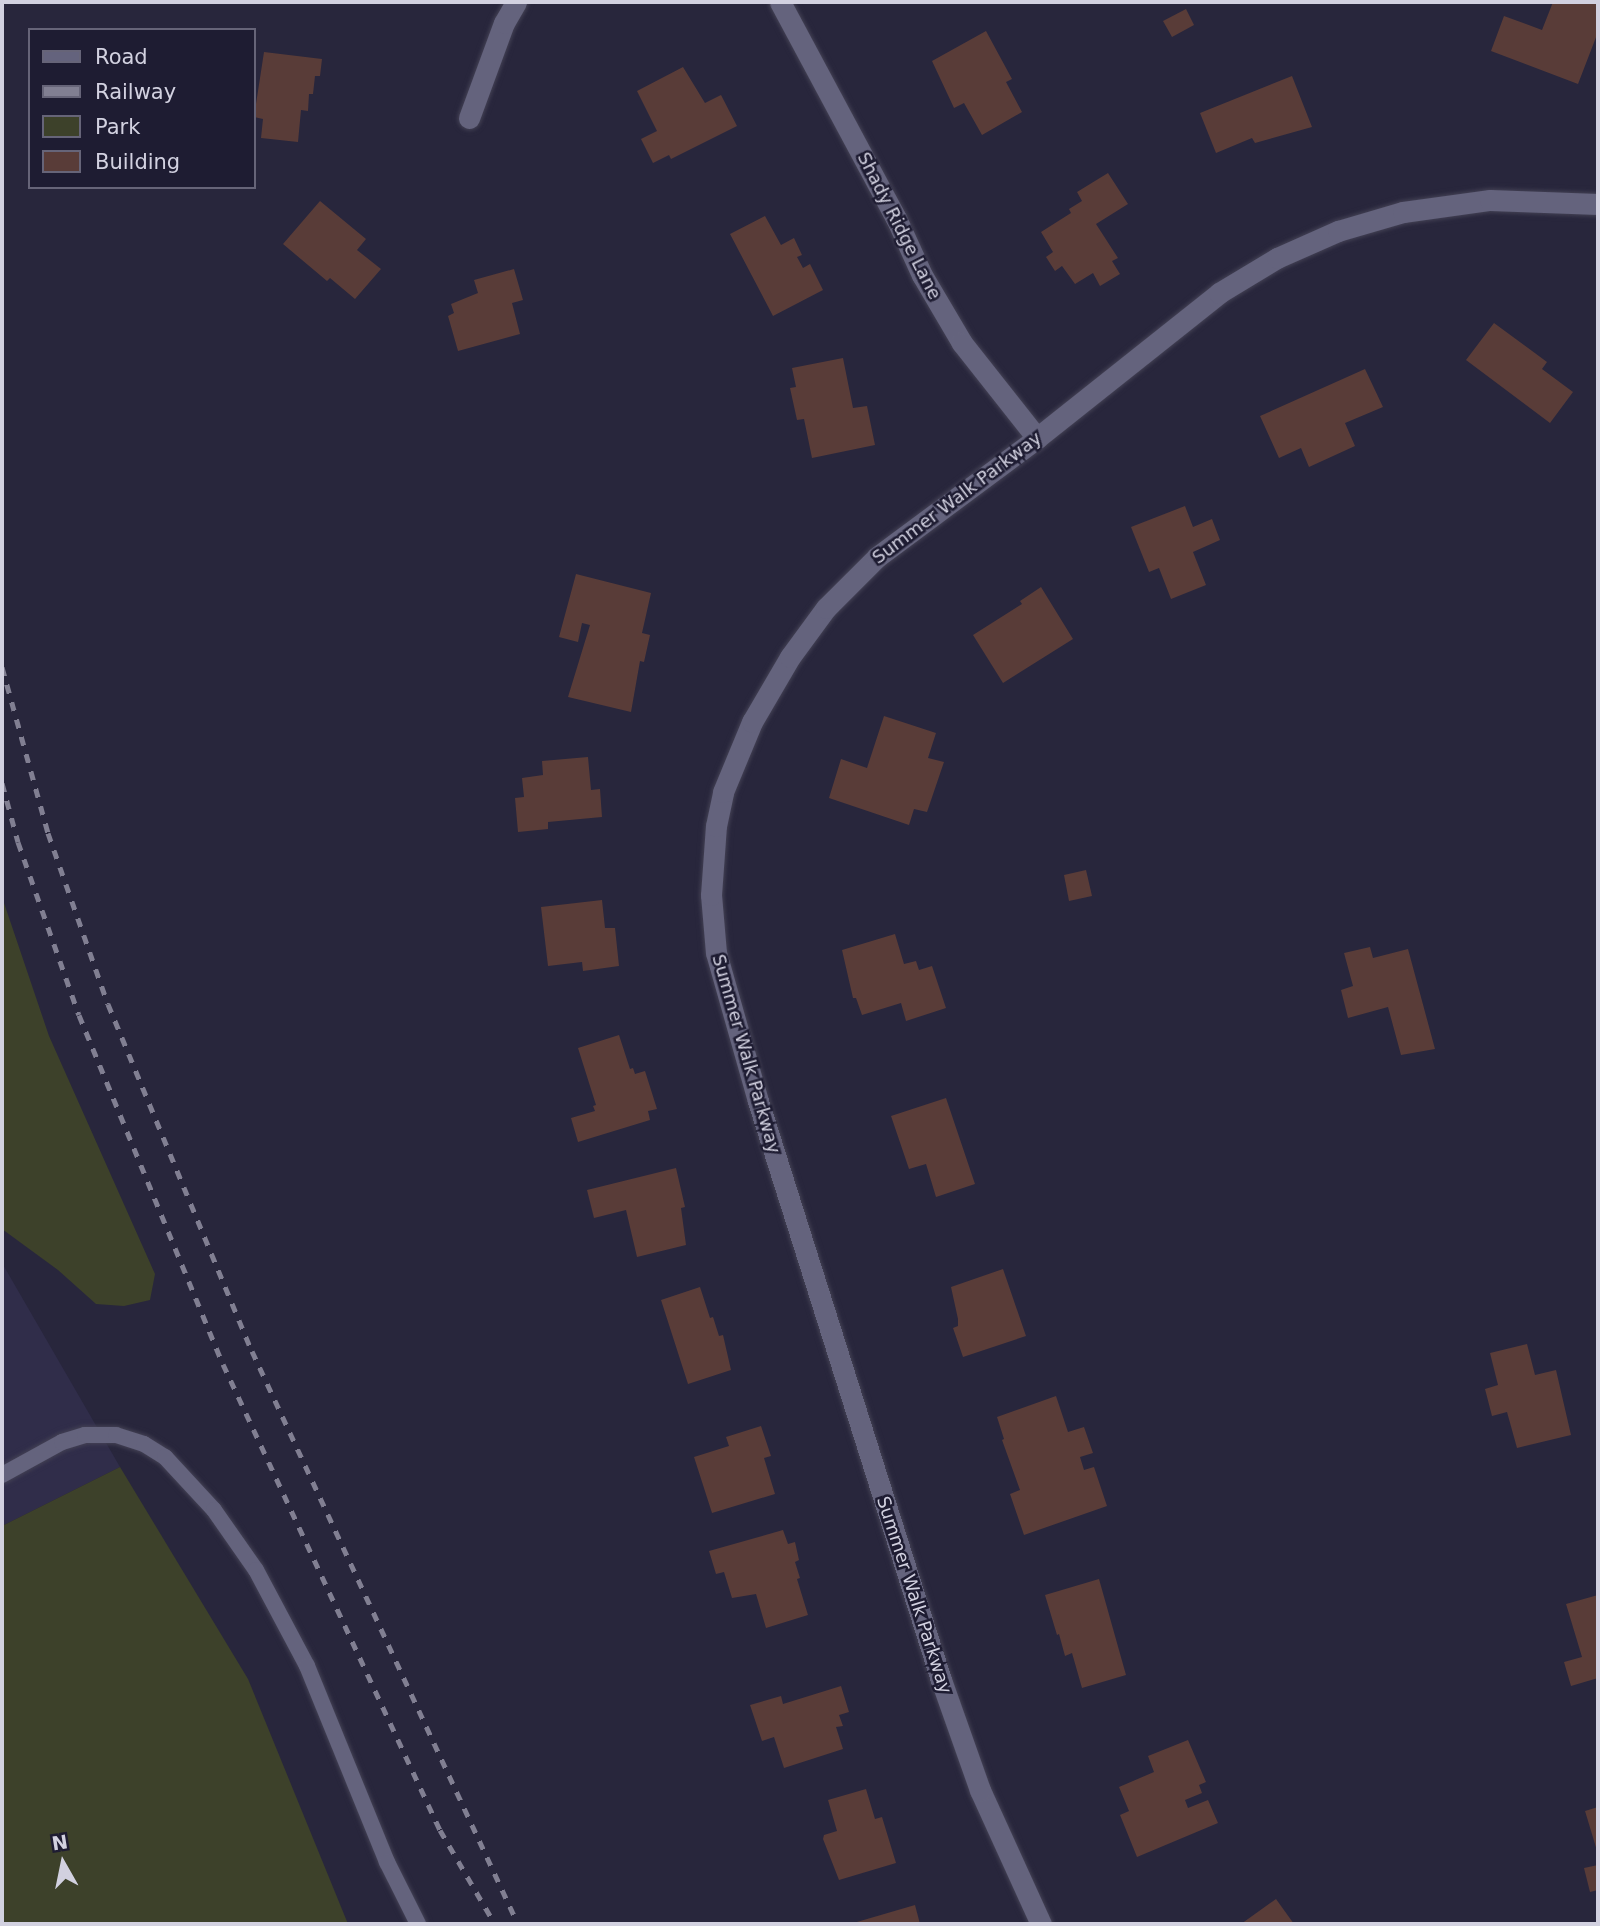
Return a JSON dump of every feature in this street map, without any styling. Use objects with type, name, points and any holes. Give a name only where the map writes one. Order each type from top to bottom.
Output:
[{"type":"street","points":[[469,118],[504,23],[516,2]]},
{"type":"street","name":"Shady Ridge Lane","points":[[780,2],[889,206],[922,275],[955,332],[1009,406],[1037,438]]},
{"type":"street","name":"Summer Walk Parkway","points":[[1041,1924],[980,1790],[941,1680],[758,1101],[716,953],[711,895],[716,826],[723,792],[752,722],[790,657],[825,608],[877,557],[1037,438],[1219,293],[1277,258],[1338,231],[1403,212],[1490,200],[1598,204]]},
{"type":"lane","points":[[2,1475],[62,1442],[85,1435],[116,1435],[144,1444],[165,1457],[214,1510],[256,1570],[307,1666],[387,1862],[418,1924]]},
{"type":"shaded area","points":[[2,1263],[120,1467],[2,1526]]},
{"type":"green space","points":[[2,897],[49,1036],[155,1274],[150,1300],[124,1306],[96,1304],[58,1270],[2,1229]]},
{"type":"green space","points":[[120,1467],[248,1679],[348,1924],[2,1924],[2,1526]]},
{"type":"building","points":[[1553,2],[1598,2],[1598,32],[1578,84],[1491,51],[1504,16],[1542,30]]},
{"type":"building","points":[[1186,9],[1194,25],[1172,37],[1163,21]]},
{"type":"building","points":[[986,31],[1012,79],[1006,82],[1022,112],[982,135],[964,103],[954,108],[932,61]]},
{"type":"building","points":[[264,52],[322,59],[320,76],[315,76],[313,94],[309,94],[308,111],[301,110],[298,142],[261,138],[263,119],[256,117]]},
{"type":"building","points":[[683,67],[705,103],[721,95],[737,126],[671,159],[669,155],[653,163],[641,139],[657,131],[637,91]]},
{"type":"building","points":[[1292,76],[1312,127],[1255,143],[1252,138],[1216,153],[1200,113]]},
{"type":"building","points":[[1108,173],[1128,204],[1096,224],[1118,258],[1112,261],[1120,274],[1100,286],[1093,273],[1075,284],[1062,266],[1055,271],[1046,257],[1053,252],[1041,232],[1071,213],[1069,209],[1082,201],[1077,192]]},
{"type":"building","points":[[320,201],[366,239],[357,250],[381,269],[355,299],[330,278],[327,281],[283,244]]},
{"type":"building","points":[[765,216],[781,245],[794,238],[802,255],[797,257],[803,268],[810,264],[823,290],[773,316],[730,234]]},
{"type":"building","points":[[514,269],[523,300],[512,303],[520,334],[458,351],[448,316],[454,313],[451,304],[478,293],[474,280]]},
{"type":"building","points":[[1494,323],[1547,362],[1542,369],[1573,392],[1550,423],[1466,360]]},
{"type":"building","points":[[843,358],[853,408],[867,406],[875,445],[812,458],[804,419],[797,420],[790,388],[796,387],[792,368]]},
{"type":"building","points":[[1365,369],[1383,407],[1345,423],[1355,446],[1309,467],[1301,448],[1279,458],[1260,416]]},
{"type":"building","points":[[1185,506],[1193,527],[1212,519],[1220,540],[1193,552],[1206,585],[1171,599],[1159,568],[1149,572],[1131,527]]},
{"type":"building","points":[[576,574],[651,593],[642,633],[650,635],[644,662],[640,661],[631,712],[568,697],[590,625],[582,623],[578,642],[559,637]]},
{"type":"building","points":[[1041,587],[1073,639],[1003,683],[973,635],[1022,604],[1020,601]]},
{"type":"building","points":[[884,716],[936,733],[928,758],[944,762],[927,812],[914,809],[909,825],[829,798],[841,759],[867,768]]},
{"type":"building","points":[[588,757],[591,790],[600,789],[602,817],[548,822],[548,829],[518,832],[515,798],[524,797],[522,778],[543,775],[542,761]]},
{"type":"building","points":[[1086,870],[1092,896],[1069,901],[1064,875]]},
{"type":"building","points":[[602,900],[605,928],[615,928],[619,966],[583,971],[582,962],[548,966],[541,907]]},
{"type":"building","points":[[895,934],[904,964],[916,961],[919,970],[932,966],[946,1008],[906,1021],[901,1003],[862,1015],[856,998],[853,998],[842,950]]},
{"type":"building","points":[[1370,947],[1373,958],[1408,949],[1435,1049],[1401,1055],[1388,1007],[1348,1018],[1341,990],[1353,986],[1344,953]]},
{"type":"building","points":[[619,1035],[630,1069],[633,1068],[635,1074],[645,1071],[657,1109],[648,1111],[650,1120],[578,1142],[571,1118],[595,1111],[593,1106],[596,1105],[578,1048]]},
{"type":"building","points":[[946,1098],[975,1184],[936,1197],[926,1164],[909,1169],[891,1116]]},
{"type":"building","points":[[676,1168],[685,1207],[681,1208],[686,1245],[637,1257],[626,1210],[594,1218],[587,1190]]},
{"type":"building","points":[[1003,1269],[1026,1336],[963,1357],[953,1328],[958,1326],[958,1319],[951,1287]]},
{"type":"building","points":[[700,1287],[710,1318],[713,1317],[719,1336],[723,1335],[731,1370],[688,1384],[661,1300]]},
{"type":"building","points":[[1527,1344],[1535,1375],[1556,1370],[1571,1435],[1517,1448],[1507,1412],[1492,1416],[1485,1389],[1498,1385],[1490,1353]]},
{"type":"building","points":[[1056,1396],[1068,1432],[1084,1427],[1093,1453],[1080,1457],[1084,1470],[1094,1467],[1107,1506],[1024,1535],[1010,1494],[1020,1490],[1002,1440],[1004,1439],[997,1417]]},
{"type":"building","points":[[761,1426],[771,1456],[764,1458],[775,1494],[712,1513],[694,1457],[729,1446],[726,1437]]},
{"type":"building","points":[[783,1530],[788,1544],[795,1542],[799,1560],[795,1562],[800,1578],[797,1579],[808,1615],[766,1628],[756,1594],[732,1598],[724,1572],[716,1574],[709,1551]]},
{"type":"building","points":[[1099,1579],[1126,1675],[1082,1688],[1072,1653],[1065,1656],[1045,1595]]},
{"type":"building","points":[[1598,1595],[1598,1678],[1571,1686],[1564,1662],[1582,1657],[1566,1604]]},
{"type":"building","points":[[841,1686],[849,1712],[839,1715],[843,1726],[836,1727],[843,1749],[784,1768],[774,1737],[762,1741],[750,1705],[781,1696],[783,1704]]},
{"type":"building","points":[[1188,1740],[1206,1782],[1199,1785],[1202,1793],[1185,1800],[1188,1808],[1208,1800],[1218,1823],[1137,1857],[1120,1815],[1129,1811],[1119,1787],[1154,1772],[1148,1756]]},
{"type":"building","points":[[866,1789],[875,1819],[882,1817],[896,1863],[839,1880],[823,1839],[824,1835],[837,1831],[828,1800]]},
{"type":"building","points":[[1598,1807],[1598,1854],[1585,1811]]},
{"type":"building","points":[[1598,1865],[1598,1890],[1590,1892],[1584,1868]]},
{"type":"building","points":[[1276,1899],[1294,1924],[1241,1924]]},
{"type":"building","points":[[915,1905],[920,1924],[850,1924]]},
{"type":"railway","points":[[2,667],[48,833],[108,1004],[252,1351],[518,1924]]},
{"type":"railway","points":[[2,783],[18,842],[79,1015],[223,1364],[440,1830],[495,1924]]}]
